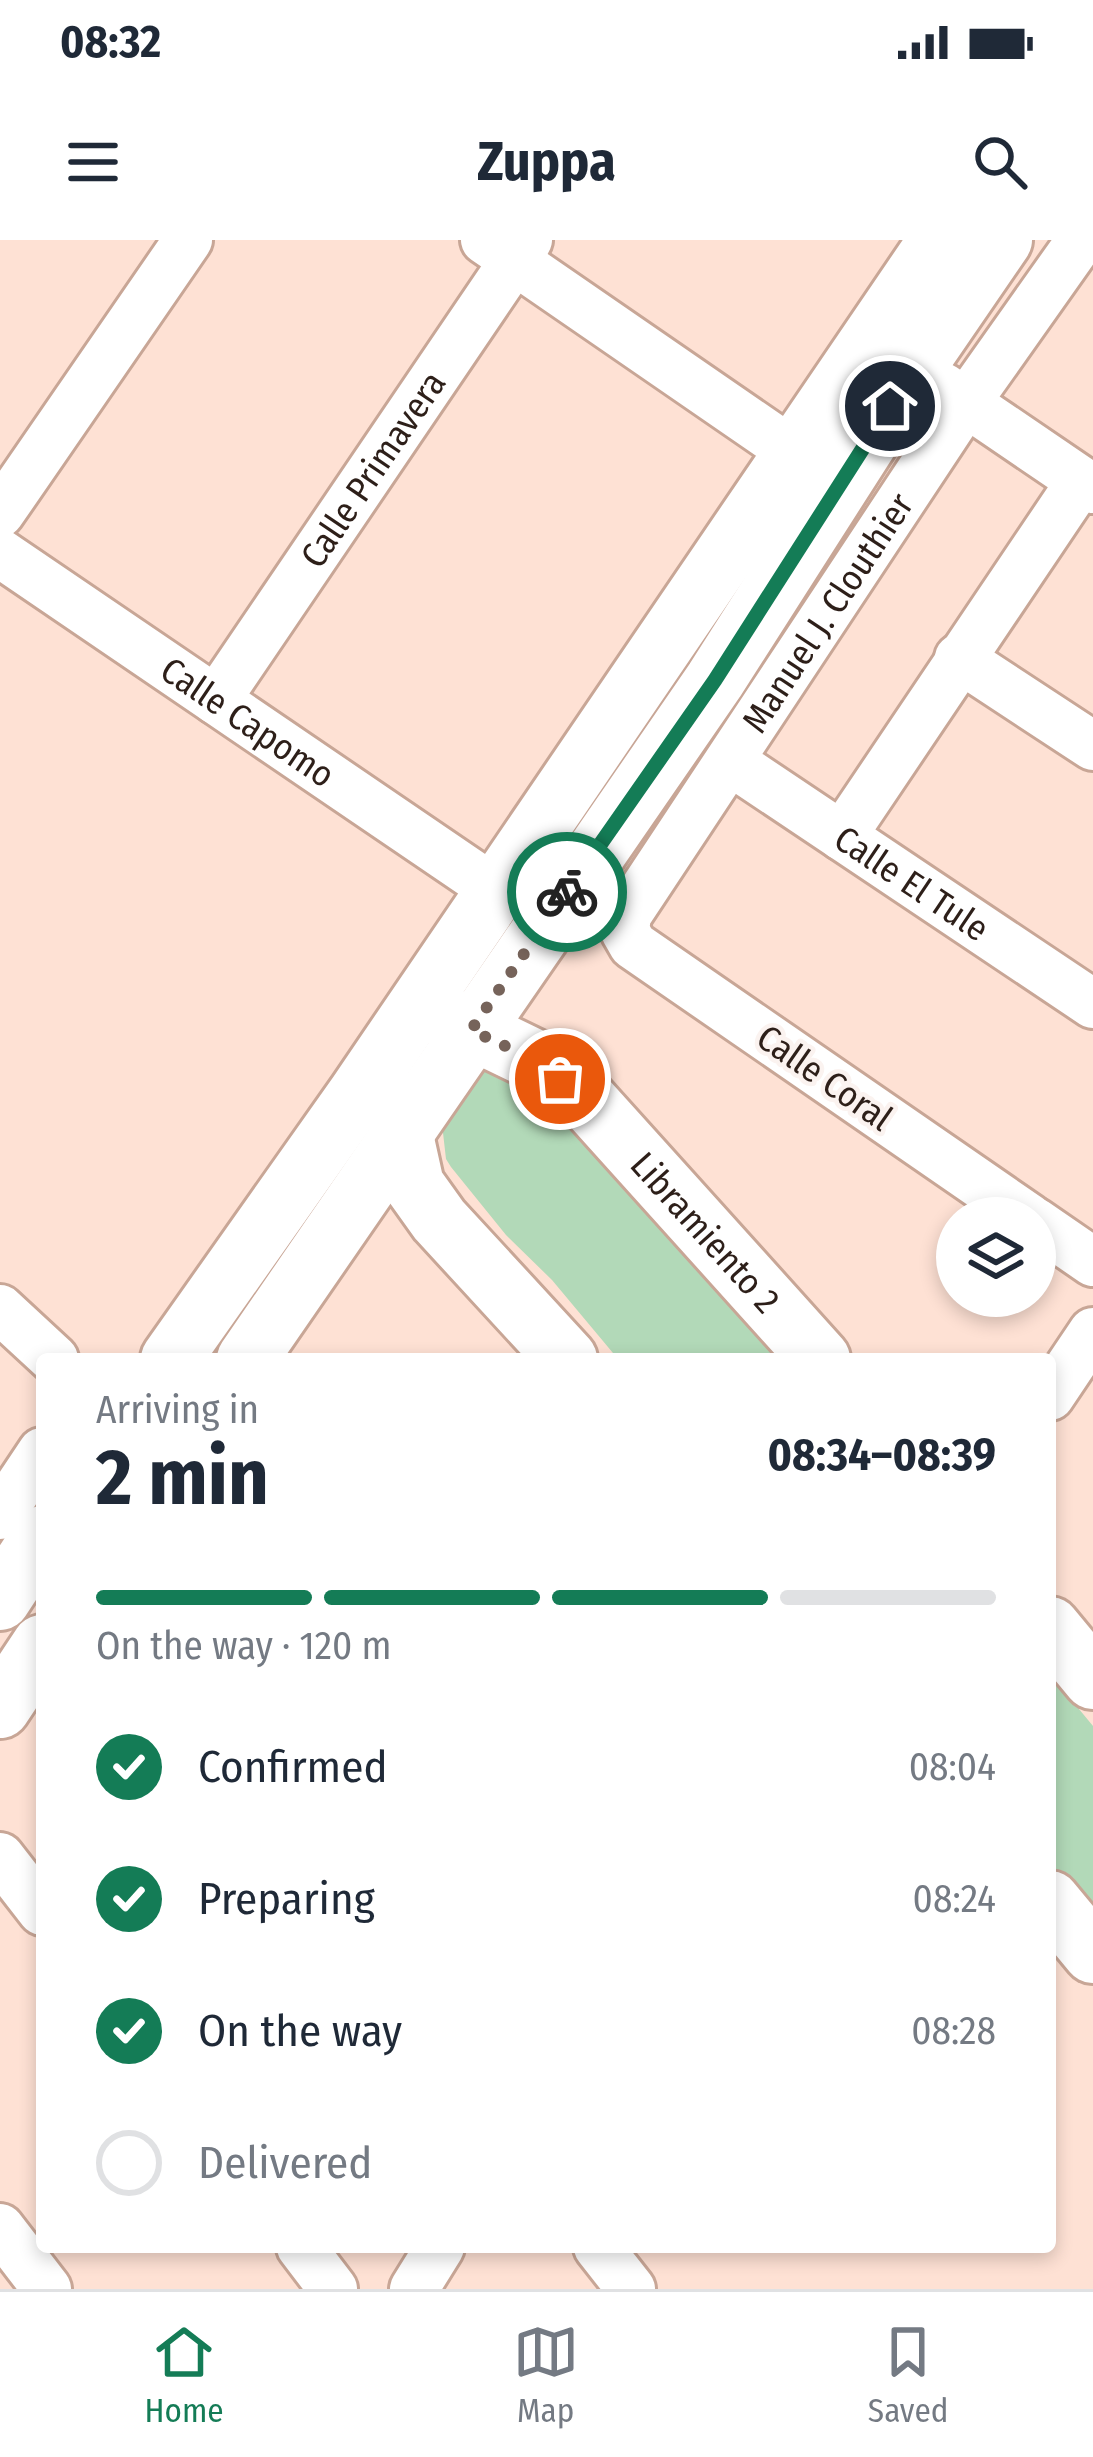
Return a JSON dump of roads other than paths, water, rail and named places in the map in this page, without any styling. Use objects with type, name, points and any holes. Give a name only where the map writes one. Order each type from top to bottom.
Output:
[{"type":"main road","points":[[445,1016],[494,889],[939,240]]},
{"type":"main road","points":[[250,1353],[380,1112],[445,1016],[715,680],[1002,240]]},
{"type":"main road","name":"Libramiento 2","points":[[445,1016],[537,1061],[584,1097],[815,1353]]},
{"type":"main road","points":[[175,1353],[380,1112]]},
{"type":"main road","points":[[380,1112],[414,1185],[439,1220],[561,1353]]},
{"type":"main road","points":[[0,1600],[36,1545]]},
{"type":"main road","points":[[1056,1634],[1093,1679]]},
{"type":"main road","points":[[0,1708],[36,1654]]},
{"type":"main road","points":[[1056,1908],[1093,1953]]},
{"type":"street","points":[[0,513],[188,240]]},
{"type":"street","name":"Manuel J. Clouthier","points":[[625,932],[627,915],[965,404],[1081,240]]},
{"type":"street","points":[[509,247],[793,452]]},
{"type":"street","name":"Calle Primavera","points":[[216,700],[509,247]]},
{"type":"street","points":[[842,836],[959,658],[1087,484],[915,368]]},
{"type":"street","name":"Calle Capomo","points":[[0,553],[494,889]]},
{"type":"street","points":[[959,658],[1093,746]]},
{"type":"street","name":"Calle El Tule","points":[[730,761],[1093,1004]]},
{"type":"street","name":"Calle Coral","points":[[625,932],[633,945],[999,1197]]},
{"type":"street","name":"Calle Coral","points":[[1056,1237],[1093,1262]]},
{"type":"street","points":[[0,1309],[48,1353]]},
{"type":"street","points":[[1056,1387],[1093,1332]]},
{"type":"street","points":[[0,1515],[36,1461]]},
{"type":"street","points":[[0,1857],[36,1903]]},
{"type":"street","points":[[0,2228],[47,2289]]},
{"type":"street","points":[[306,2253],[333,2289]]},
{"type":"street","points":[[414,2289],[436,2253]]},
{"type":"street","points":[[603,2253],[631,2289]]}]
